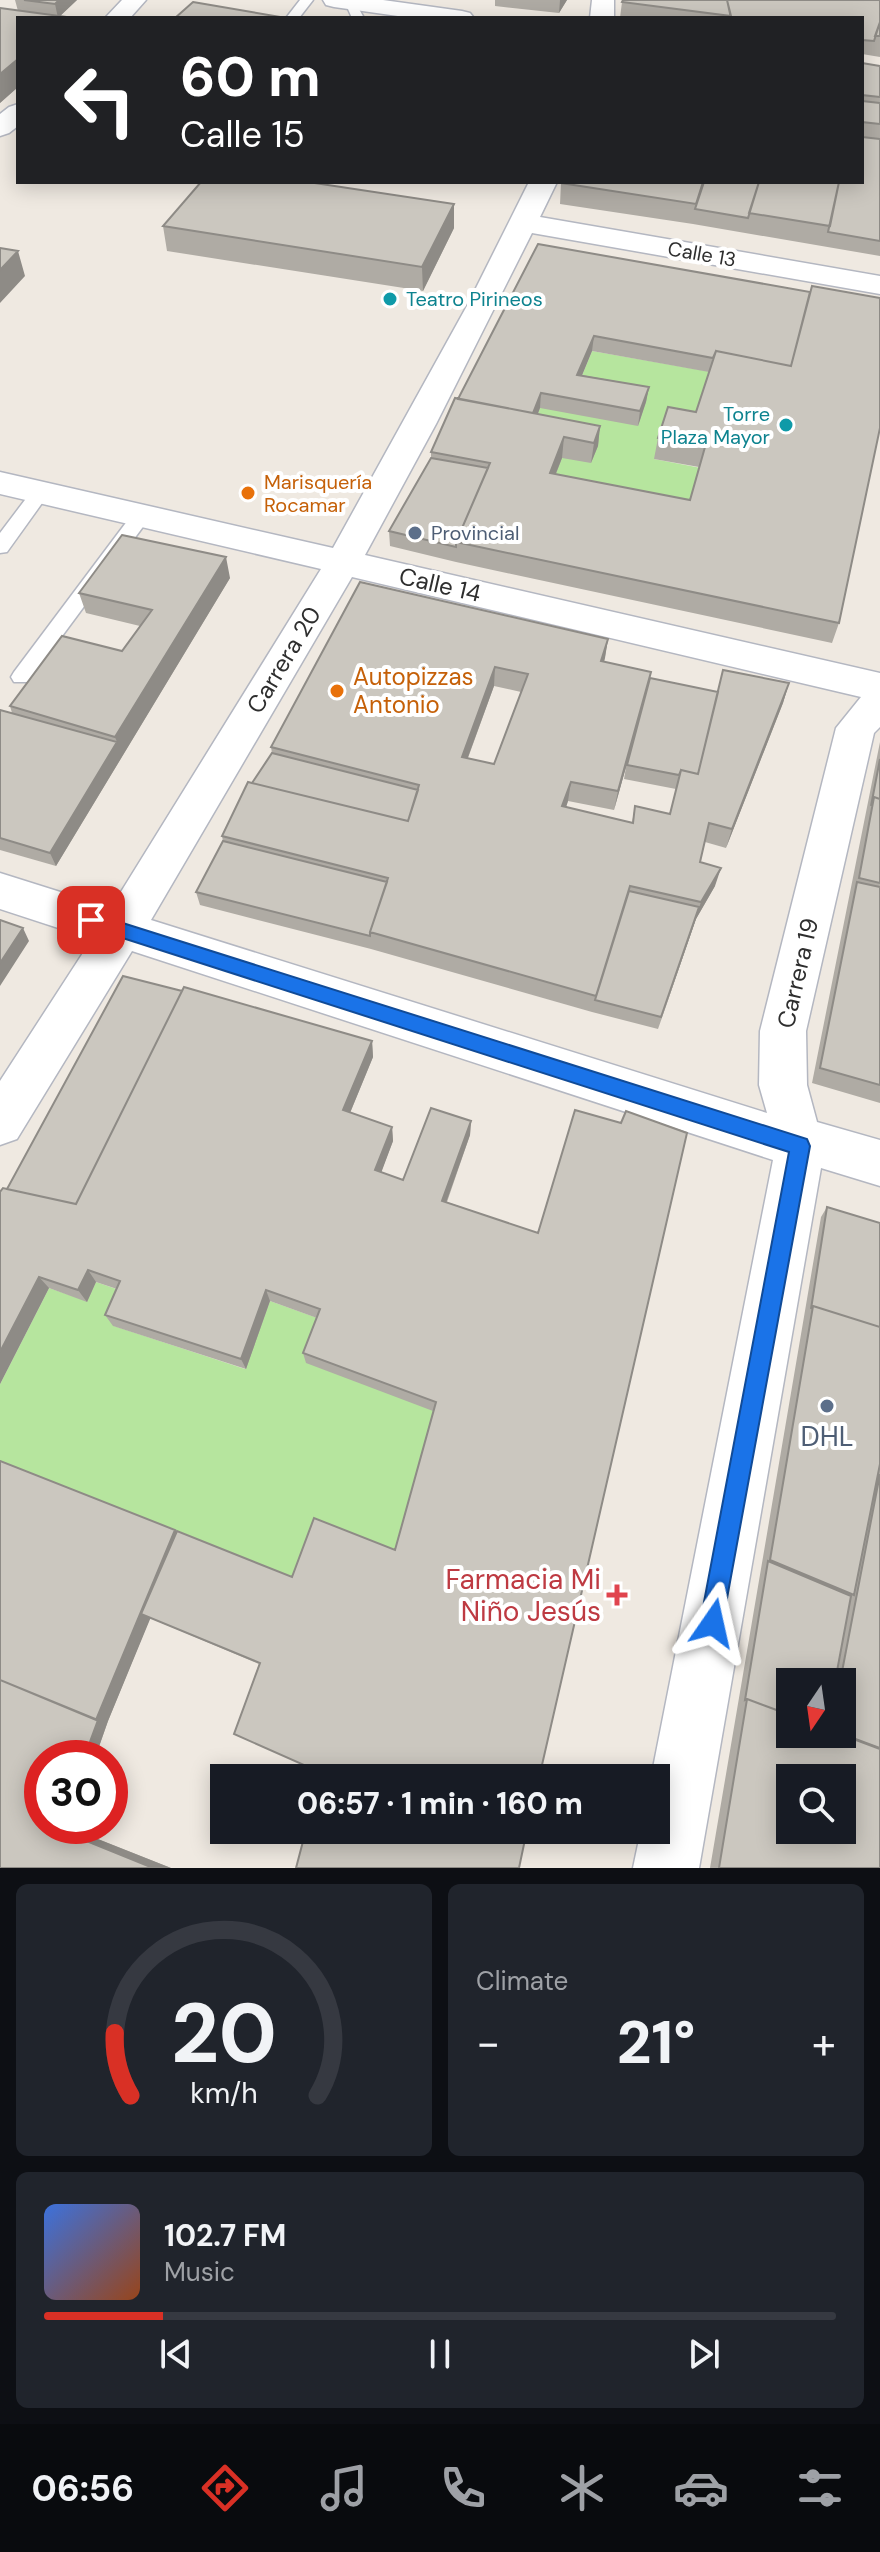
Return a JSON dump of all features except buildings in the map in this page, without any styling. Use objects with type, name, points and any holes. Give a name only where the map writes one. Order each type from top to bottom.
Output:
[{"type":"street","points":[[119,16],[135,0]]},
{"type":"street","points":[[347,7],[441,16]]},
{"type":"street","points":[[0,128],[16,114]]},
{"type":"street","name":"Carrera 20","points":[[0,1123],[122,930],[343,562],[442,384],[542,184]]},
{"type":"street","name":"Calle 13","points":[[523,223],[880,285]]},
{"type":"street","name":"Calle 14","points":[[0,483],[880,687]]},
{"type":"street","name":"Carrera 19","points":[[666,1868],[800,1146],[783,1085],[783,1031],[856,728],[880,701]]},
{"type":"street","points":[[0,891],[800,1146],[812,1143],[880,1163]]},
{"type":"lane","points":[[294,16],[307,0]]},
{"type":"lane","points":[[0,547],[41,492]]},
{"type":"lane","points":[[21,677],[141,516]]},
{"type":"green space","points":[[592,351],[712,372],[692,433],[654,459],[701,468],[686,520],[548,493],[530,433],[540,408],[576,390]]},
{"type":"green space","points":[[96,1282],[128,1293],[114,1326],[245,1369],[270,1301],[323,1320],[436,1411],[396,1555],[296,1582],[0,1463],[0,1384],[49,1288],[87,1301]]},
{"type":"place","name":"Teatro Pirineos","points":[[390,299]]},
{"type":"place","name":"Torre Plaza Mayor","points":[[786,425]]},
{"type":"place","name":"Marisquería Rocamar","points":[[248,493]]},
{"type":"place","name":"Provincial","points":[[415,533]]},
{"type":"place","name":"Autopizzas Antonio","points":[[337,691]]},
{"type":"place","name":"DHL","points":[[827,1406]]},
{"type":"place","name":"Farmacia Mi Niño Jesús","points":[[617,1595]]},
{"type":"route","points":[[91,920],[800,1146],[713,1623]]}]
